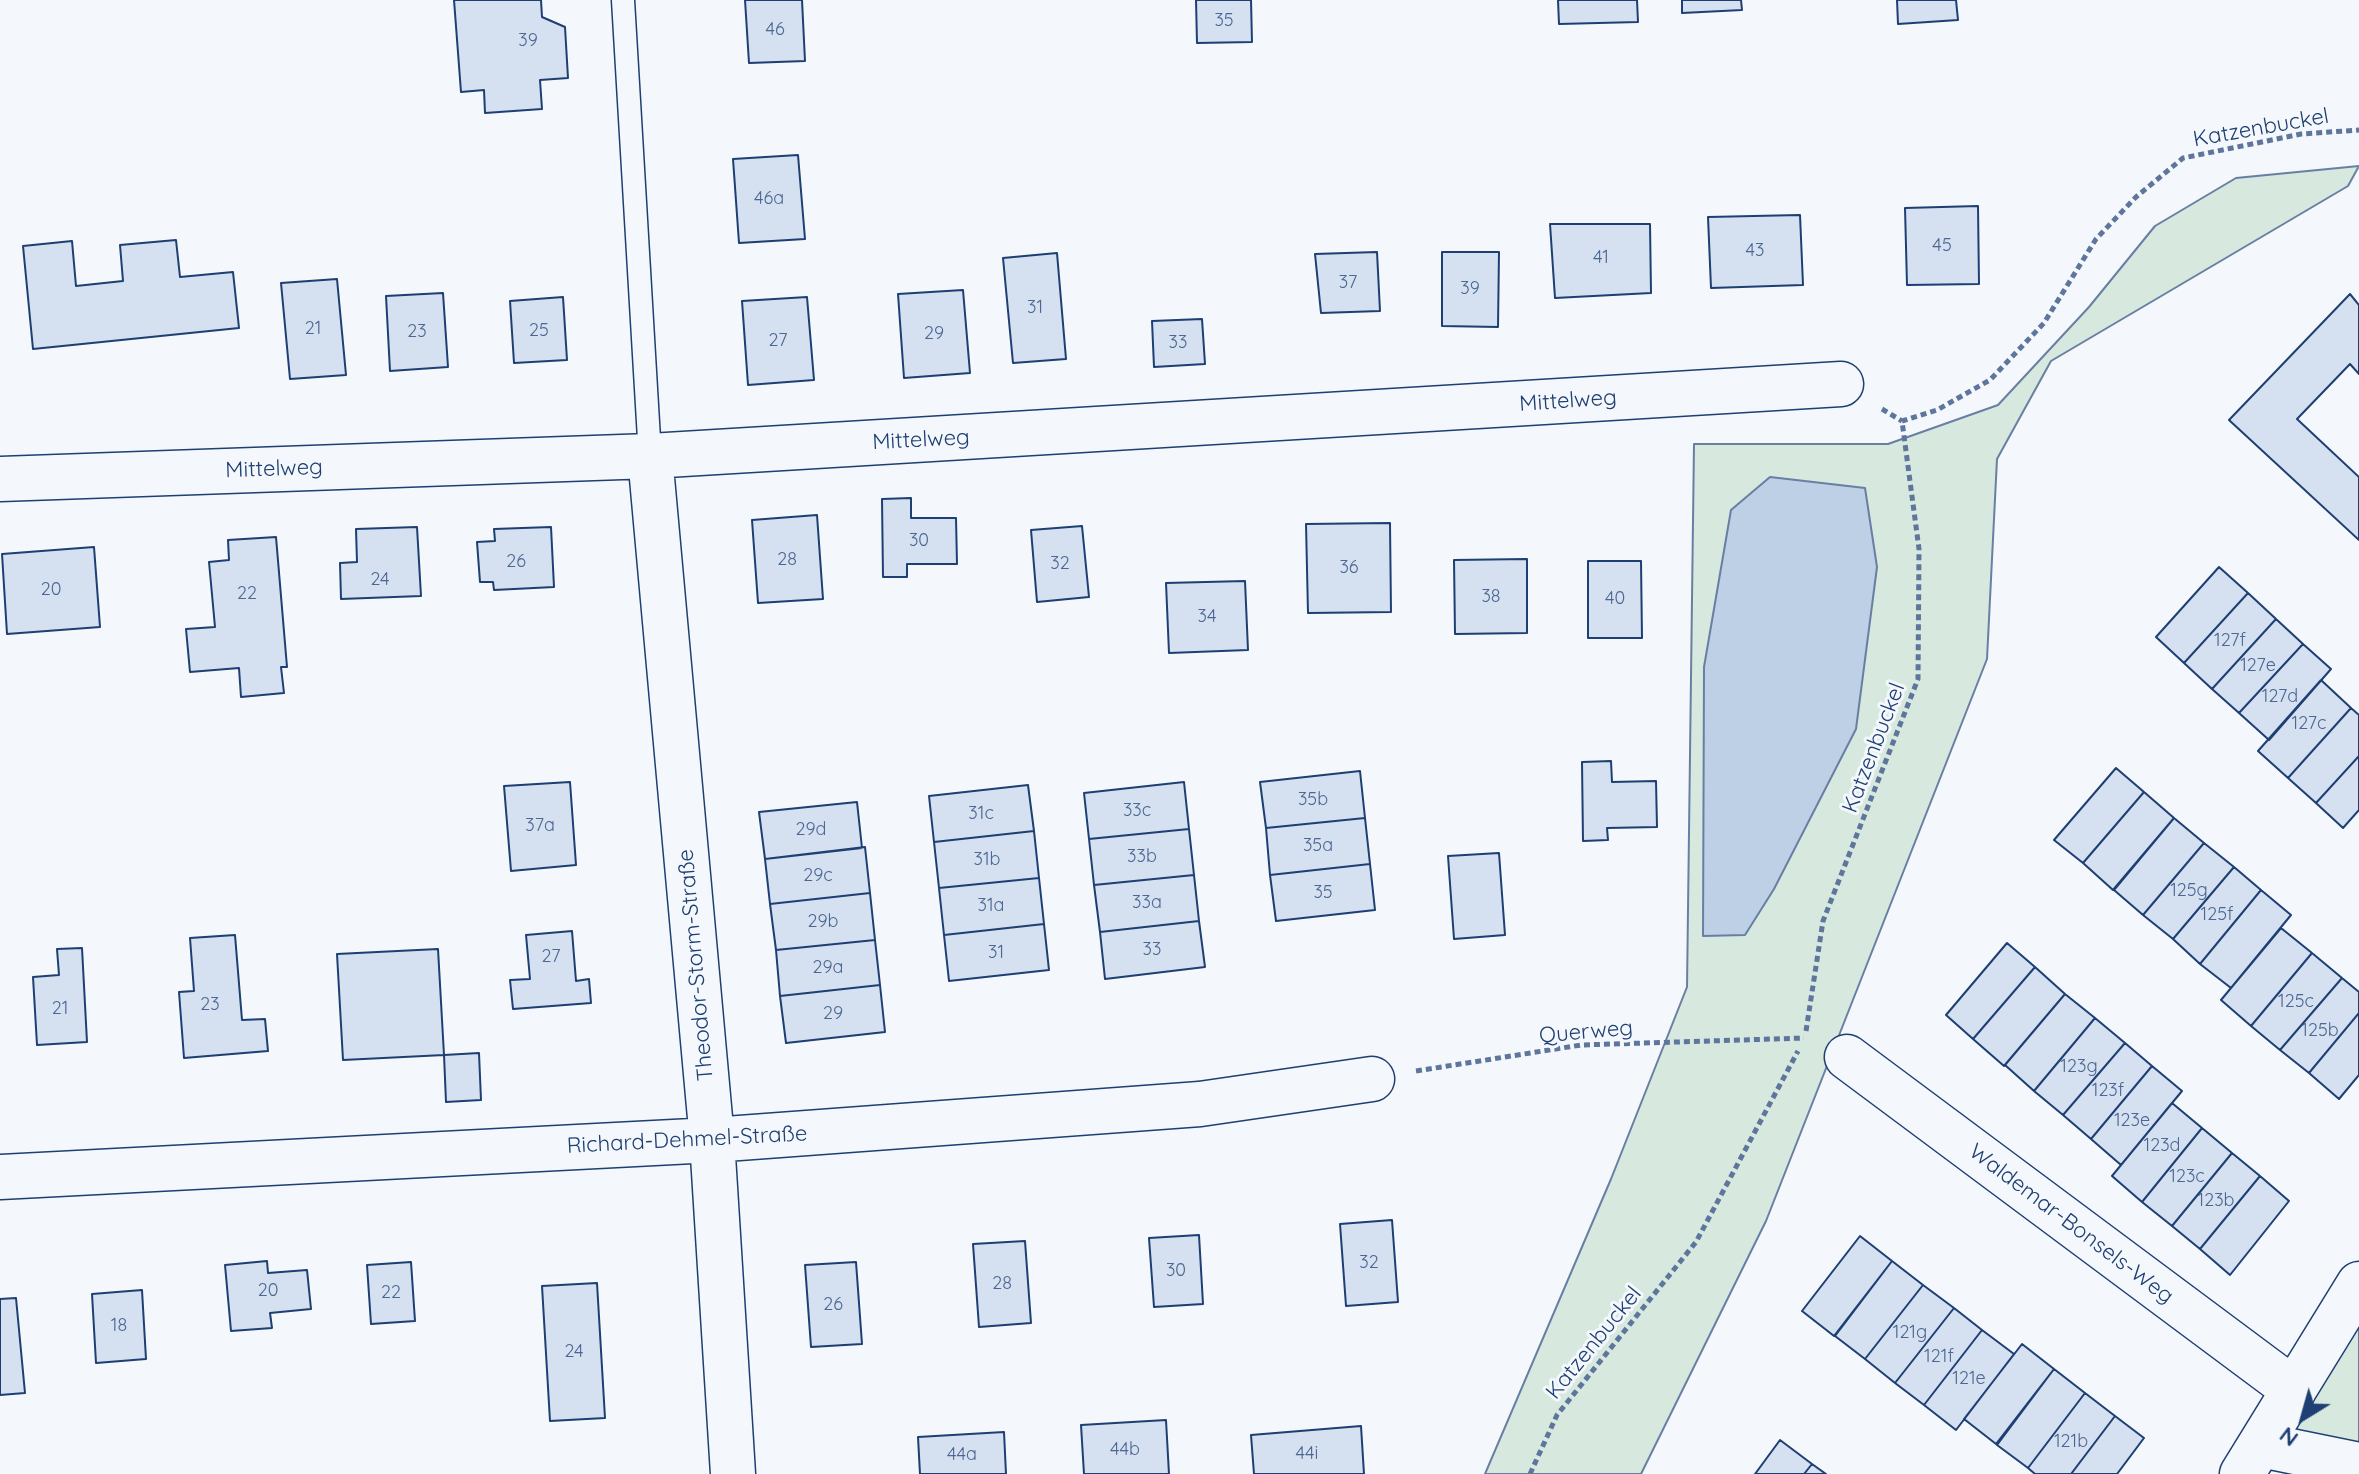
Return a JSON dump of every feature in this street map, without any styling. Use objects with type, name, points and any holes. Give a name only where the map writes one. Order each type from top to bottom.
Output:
[{"type":"street","name":"Mittelweg","points":[[0,479],[650,456],[1841,384]]},
{"type":"street","name":"Theodor-Storm-Straße","points":[[650,456],[712,1140],[733,1474]]},
{"type":"street","name":"Waldemar-Bonsels-Weg","points":[[1847,1057],[2294,1390]]},
{"type":"street","name":"Richard-Dehmel-Straße","points":[[0,1177],[712,1140],[1200,1104],[1372,1079]]},
{"type":"street","points":[[2359,1284],[2252,1460],[2359,1465]]},
{"type":"lane","points":[[623,0],[650,456]]},
{"type":"path","name":"Katzenbuckel","points":[[1530,1474],[1557,1415],[1696,1242],[1805,1038],[1823,921],[1918,679],[1919,549],[1902,421],[1937,410],[1990,380],[2044,323],[2096,239],[2136,197],[2183,158],[2301,134],[2359,130]]},
{"type":"path","name":"Querweg","points":[[1372,1079],[1581,1045],[1805,1038]]},
{"type":"shaded area","points":[[2359,166],[2348,186],[2051,361],[1997,459],[1987,659],[1766,1221],[1641,1474],[1485,1474],[1611,1179],[1687,987],[1694,444],[1888,444],[1998,405],[2089,307],[2155,226],[2236,178]]},
{"type":"shaded area","points":[[2359,1314],[2359,1444],[2295,1430]]},
{"type":"water","points":[[1770,477],[1865,488],[1877,567],[1856,729],[1774,889],[1745,935],[1703,936],[1704,667],[1731,510]]},
{"type":"building","points":[[454,0],[541,0],[542,17],[565,27],[568,78],[540,80],[542,109],[485,113],[484,90],[461,92]]},
{"type":"building","points":[[745,0],[802,0],[805,61],[749,63]]},
{"type":"building","points":[[1196,0],[1251,0],[1252,42],[1197,43]]},
{"type":"building","points":[[1558,0],[1637,0],[1638,22],[1559,24]]},
{"type":"building","points":[[1682,0],[1741,0],[1742,10],[1682,13]]},
{"type":"building","points":[[1897,0],[1956,0],[1958,20],[1898,24]]},
{"type":"building","points":[[798,155],[805,239],[739,243],[733,159]]},
{"type":"building","points":[[1978,206],[1979,284],[1907,285],[1905,208]]},
{"type":"building","points":[[1800,215],[1803,285],[1711,288],[1708,217]]},
{"type":"building","points":[[1550,224],[1650,224],[1651,293],[1555,298]]},
{"type":"building","points":[[176,240],[180,277],[233,272],[239,328],[33,349],[23,246],[72,241],[76,286],[123,281],[120,245]]},
{"type":"building","points":[[1377,252],[1380,311],[1321,313],[1315,254]]},
{"type":"building","points":[[1442,252],[1499,252],[1498,327],[1442,326]]},
{"type":"building","points":[[1057,253],[1066,359],[1013,363],[1003,258]]},
{"type":"building","points":[[337,279],[346,375],[290,379],[281,283]]},
{"type":"building","points":[[963,290],[970,373],[904,378],[898,294]]},
{"type":"building","points":[[443,293],[448,367],[390,371],[386,296]]},
{"type":"building","points":[[2350,294],[2359,305],[2359,374],[2350,364],[2297,419],[2359,477],[2359,540],[2229,420]]},
{"type":"building","points":[[563,297],[567,360],[514,363],[510,301]]},
{"type":"building","points":[[807,297],[814,380],[748,385],[742,301]]},
{"type":"building","points":[[1202,319],[1205,364],[1154,367],[1152,321]]},
{"type":"building","points":[[911,498],[911,518],[956,518],[957,564],[907,564],[907,577],[883,577],[882,499]]},
{"type":"building","points":[[817,515],[823,599],[758,603],[752,520]]},
{"type":"building","points":[[1390,523],[1391,612],[1308,613],[1306,524]]},
{"type":"building","points":[[1082,526],[1089,597],[1037,602],[1031,530]]},
{"type":"building","points":[[417,527],[421,596],[341,599],[340,563],[357,562],[356,529]]},
{"type":"building","points":[[551,527],[554,587],[494,590],[493,582],[480,582],[477,542],[495,541],[494,529]]},
{"type":"building","points":[[276,537],[287,667],[281,667],[284,693],[241,697],[239,668],[190,672],[186,629],[215,627],[209,562],[229,560],[228,540]]},
{"type":"building","points":[[94,547],[100,627],[7,634],[2,554]]},
{"type":"building","points":[[1527,559],[1527,633],[1455,634],[1454,560]]},
{"type":"building","points":[[1588,561],[1641,561],[1642,638],[1588,638]]},
{"type":"building","points":[[2219,567],[2248,593],[2184,663],[2156,637]]},
{"type":"building","points":[[1245,581],[1248,650],[1169,653],[1166,583]]},
{"type":"building","points":[[2248,593],[2276,619],[2212,689],[2184,663]]},
{"type":"building","points":[[2276,619],[2303,644],[2239,713],[2212,689]]},
{"type":"building","points":[[2303,644],[2331,669],[2269,740],[2239,713]]},
{"type":"building","points":[[2321,680],[2351,708],[2288,778],[2258,751]]},
{"type":"building","points":[[2351,708],[2359,715],[2359,756],[2316,803],[2288,778]]},
{"type":"building","points":[[2359,756],[2359,810],[2343,828],[2316,803]]},
{"type":"building","points":[[1611,761],[1612,782],[1656,781],[1657,827],[1607,828],[1608,840],[1583,841],[1582,762]]},
{"type":"building","points":[[2116,768],[2144,792],[2083,863],[2054,840]]},
{"type":"building","points":[[1360,771],[1365,818],[1266,828],[1260,782]]},
{"type":"building","points":[[570,782],[576,865],[511,871],[504,786]]},
{"type":"building","points":[[1184,782],[1189,829],[1089,839],[1084,793]]},
{"type":"building","points":[[1028,785],[1034,831],[934,842],[929,796]]},
{"type":"building","points":[[2144,792],[2174,818],[2113,890],[2083,863]]},
{"type":"building","points":[[857,802],[862,848],[765,859],[759,812]]},
{"type":"building","points":[[1365,818],[1370,864],[1270,875],[1266,828]]},
{"type":"building","points":[[2174,818],[2204,843],[2143,915],[2114,890]]},
{"type":"building","points":[[1189,829],[1194,875],[1094,885],[1089,839]]},
{"type":"building","points":[[1034,831],[1039,878],[939,888],[934,842]]},
{"type":"building","points":[[2204,843],[2234,867],[2173,939],[2143,915]]},
{"type":"building","points":[[865,847],[870,893],[770,904],[765,859]]},
{"type":"building","points":[[1499,853],[1505,935],[1454,939],[1448,856]]},
{"type":"building","points":[[1370,864],[1375,910],[1276,921],[1270,875]]},
{"type":"building","points":[[2234,867],[2261,890],[2200,964],[2173,939]]},
{"type":"building","points":[[1194,875],[1199,921],[1100,932],[1094,885]]},
{"type":"building","points":[[1039,878],[1044,924],[944,935],[939,888]]},
{"type":"building","points":[[2261,890],[2291,915],[2231,988],[2200,964]]},
{"type":"building","points":[[870,893],[875,940],[776,950],[770,904]]},
{"type":"building","points":[[1199,921],[1205,967],[1105,979],[1100,932]]},
{"type":"building","points":[[1044,924],[1049,970],[949,981],[944,935]]},
{"type":"building","points":[[2281,928],[2312,953],[2251,1026],[2221,1000]]},
{"type":"building","points":[[572,931],[576,981],[589,979],[591,1003],[513,1009],[510,980],[530,979],[526,935]]},
{"type":"building","points":[[235,935],[242,1020],[265,1019],[268,1051],[184,1058],[179,992],[194,991],[190,938]]},
{"type":"building","points":[[875,940],[880,985],[780,996],[776,950]]},
{"type":"building","points":[[2007,943],[2035,967],[1973,1039],[1946,1015]]},
{"type":"building","points":[[82,948],[87,1042],[37,1045],[33,977],[59,975],[57,949]]},
{"type":"building","points":[[438,949],[444,1055],[343,1060],[337,954]]},
{"type":"building","points":[[2312,953],[2342,978],[2280,1050],[2251,1026]]},
{"type":"building","points":[[2035,967],[2065,994],[2004,1066],[1973,1039]]},
{"type":"building","points":[[2342,978],[2359,992],[2359,1013],[2309,1073],[2280,1050]]},
{"type":"building","points":[[880,985],[885,1032],[786,1043],[780,996]]},
{"type":"building","points":[[2065,994],[2095,1018],[2034,1091],[2005,1065]]},
{"type":"building","points":[[2359,1013],[2359,1075],[2339,1099],[2309,1073]]},
{"type":"building","points":[[2095,1018],[2125,1043],[2063,1115],[2034,1091]]},
{"type":"building","points":[[2125,1043],[2152,1066],[2091,1139],[2063,1115]]},
{"type":"building","points":[[479,1053],[481,1100],[446,1102],[444,1055]]},
{"type":"building","points":[[2152,1066],[2182,1091],[2121,1165],[2091,1139]]},
{"type":"building","points":[[2172,1103],[2202,1128],[2142,1202],[2112,1176]]},
{"type":"building","points":[[2202,1128],[2232,1153],[2172,1226],[2142,1202]]},
{"type":"building","points":[[2232,1153],[2260,1176],[2200,1249],[2172,1226]]},
{"type":"building","points":[[2260,1176],[2289,1201],[2230,1275],[2200,1249]]},
{"type":"building","points":[[1392,1220],[1398,1302],[1346,1306],[1340,1224]]},
{"type":"building","points":[[1199,1235],[1203,1304],[1154,1307],[1149,1238]]},
{"type":"building","points":[[1860,1236],[1892,1261],[1834,1336],[1802,1311]]},
{"type":"building","points":[[1025,1241],[1031,1323],[979,1327],[973,1244]]},
{"type":"building","points":[[267,1261],[268,1273],[307,1270],[311,1309],[270,1313],[272,1328],[231,1331],[225,1265]]},
{"type":"building","points":[[1892,1261],[1923,1285],[1865,1359],[1835,1336]]},
{"type":"building","points":[[411,1262],[415,1321],[371,1324],[367,1265]]},
{"type":"building","points":[[856,1262],[862,1344],[811,1347],[805,1265]]},
{"type":"building","points":[[597,1283],[605,1418],[550,1421],[542,1286]]},
{"type":"building","points":[[1923,1285],[1954,1308],[1895,1383],[1865,1359]]},
{"type":"building","points":[[142,1290],[146,1359],[96,1363],[92,1294]]},
{"type":"building","points":[[16,1298],[25,1393],[0,1395],[0,1299]]},
{"type":"building","points":[[1954,1308],[1982,1330],[1924,1405],[1895,1383]]},
{"type":"building","points":[[1982,1330],[2014,1354],[1956,1430],[1924,1405]]},
{"type":"building","points":[[2022,1344],[2054,1369],[1996,1444],[1964,1419]]},
{"type":"building","points":[[2054,1369],[2085,1393],[2028,1468],[1997,1445]]},
{"type":"building","points":[[2085,1393],[2115,1416],[2071,1474],[2035,1474],[2028,1468]]},
{"type":"building","points":[[2115,1416],[2144,1438],[2117,1474],[2071,1474]]},
{"type":"building","points":[[1166,1420],[1169,1474],[1084,1474],[1081,1425]]},
{"type":"building","points":[[1361,1426],[1364,1474],[1254,1474],[1251,1435]]},
{"type":"building","points":[[1004,1432],[1006,1474],[920,1474],[918,1437]]},
{"type":"building","points":[[1780,1440],[1812,1464],[1804,1474],[1755,1474]]},
{"type":"building","points":[[1812,1464],[1826,1474],[1804,1474]]}]
